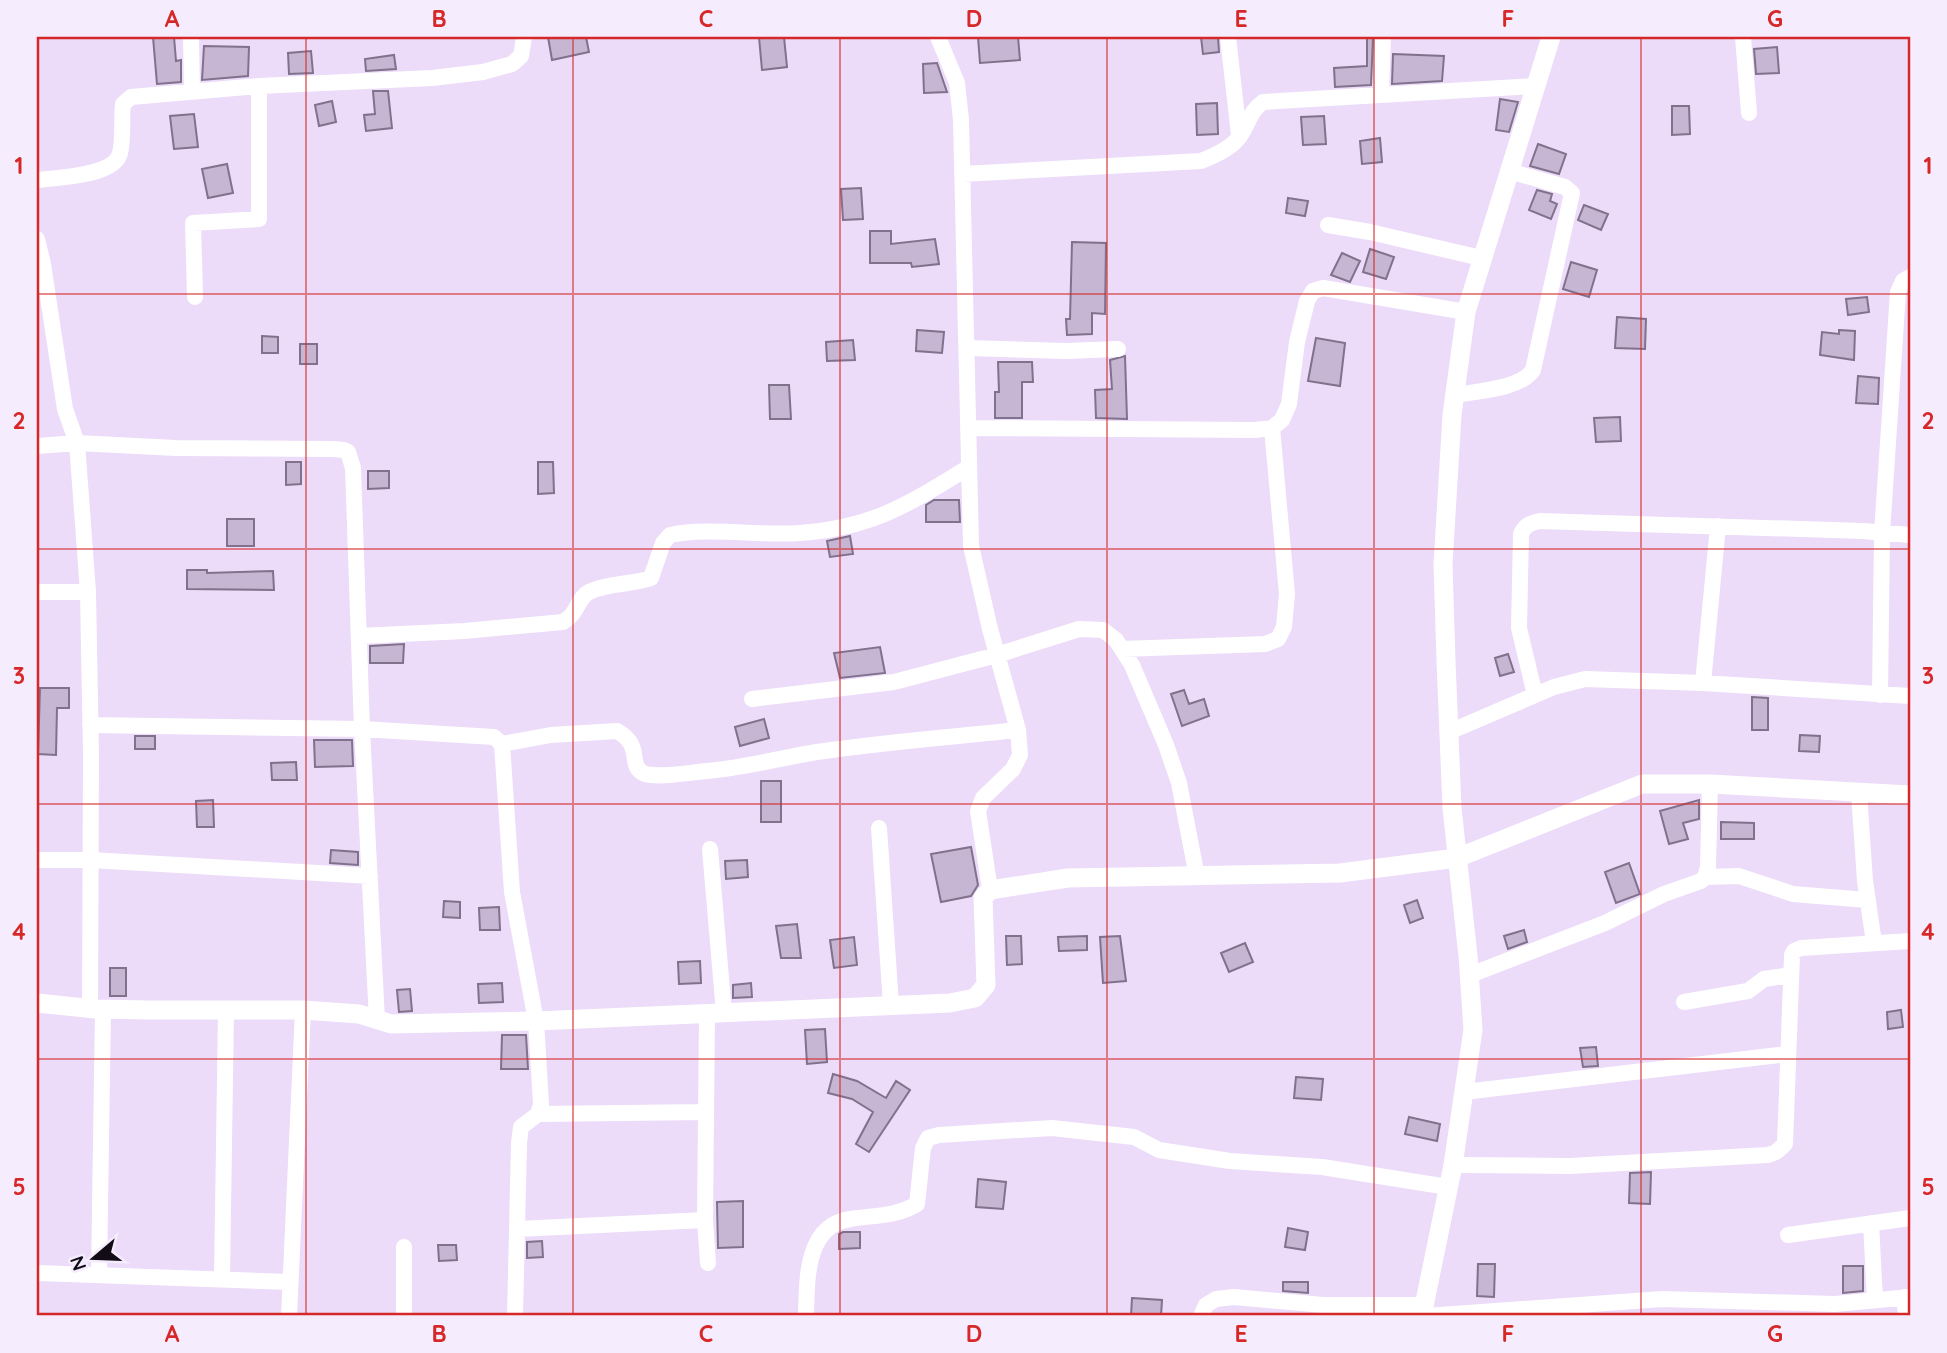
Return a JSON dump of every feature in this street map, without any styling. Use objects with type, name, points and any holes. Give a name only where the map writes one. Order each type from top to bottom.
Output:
[{"type":"street","points":[[191,37],[192,92]]},
{"type":"street","points":[[37,180],[81,174],[107,168],[117,162],[121,152],[123,104],[131,97],[259,86],[414,80],[483,72],[512,64],[521,56],[524,37]]},
{"type":"street","points":[[938,37],[957,83],[962,174],[971,546],[1018,730],[1020,755],[1013,769],[983,798],[978,811],[990,890]]},
{"type":"street","points":[[1228,37],[1239,137]]},
{"type":"street","points":[[1381,94],[1383,37]]},
{"type":"street","points":[[1424,1312],[1453,1165],[1473,1030],[1452,808],[1443,564],[1452,415],[1466,312],[1551,37]]},
{"type":"street","points":[[1743,37],[1749,113]]},
{"type":"street","points":[[195,297],[193,223],[259,219],[259,86]]},
{"type":"street","points":[[962,174],[1201,161],[1216,155],[1239,137],[1250,114],[1263,102],[1536,86]]},
{"type":"street","points":[[1455,394],[1521,381],[1533,370],[1572,193],[1565,187],[1509,171]]},
{"type":"street","points":[[1328,225],[1481,258]]},
{"type":"street","points":[[37,239],[65,409],[77,443],[88,592],[99,1275]]},
{"type":"street","points":[[1880,695],[1882,533],[1898,292],[1903,281],[1910,277]]},
{"type":"street","points":[[968,428],[1272,428],[1282,420],[1289,404],[1297,342],[1307,301],[1313,291],[1324,288],[1466,312]]},
{"type":"street","points":[[967,348],[1066,351],[1118,349]]},
{"type":"street","points":[[1894,362],[1910,363]]},
{"type":"street","points":[[1122,649],[1265,644],[1278,639],[1283,627],[1287,594],[1272,428]]},
{"type":"street","points":[[37,446],[77,443],[176,448],[332,449],[348,452],[353,468],[362,729],[377,1020]]},
{"type":"street","points":[[359,636],[464,631],[563,622],[573,617],[582,597],[590,591],[651,578],[663,543],[670,535],[800,533],[855,526],[908,504],[969,467]]},
{"type":"street","points":[[1535,695],[1519,628],[1521,534],[1525,527],[1540,521],[1910,535]]},
{"type":"street","points":[[1703,683],[1718,526]]},
{"type":"street","points":[[37,592],[88,592]]},
{"type":"street","points":[[752,699],[894,682],[997,655],[1079,629],[1103,629],[1116,640],[1132,665],[1167,745],[1179,783],[1197,877]]},
{"type":"street","points":[[1449,732],[1554,687],[1585,680],[1703,683],[1910,696]]},
{"type":"street","points":[[90,724],[362,729],[494,737],[502,744],[512,892],[536,1021],[541,1104],[537,1114],[521,1127],[514,1316]]},
{"type":"street","points":[[502,744],[551,735],[617,731],[627,736],[633,744],[638,768],[645,774],[663,775],[725,769],[817,752],[1018,730]]},
{"type":"street","points":[[37,1003],[96,1009],[303,1010],[359,1014],[391,1024],[536,1021],[950,1003],[975,998],[985,985],[983,898],[990,890],[1068,878],[1340,873],[1457,858],[1642,784],[1710,784],[1910,795]]},
{"type":"street","points":[[1705,877],[1710,784]]},
{"type":"street","points":[[1858,794],[1867,900],[1874,943]]},
{"type":"street","points":[[879,828],[891,1005]]},
{"type":"street","points":[[708,1263],[705,1220],[706,1112],[716,1013],[710,849]]},
{"type":"street","points":[[37,860],[91,860],[370,876]]},
{"type":"street","points":[[1469,966],[1605,923],[1705,877],[1739,876],[1793,894],[1867,900]]},
{"type":"street","points":[[1453,1165],[1570,1166],[1768,1155],[1776,1152],[1785,1144],[1792,956],[1798,949],[1910,941]]},
{"type":"street","points":[[1684,1002],[1753,989],[1764,979],[1791,975]]},
{"type":"street","points":[[222,1279],[226,1010]]},
{"type":"street","points":[[289,1316],[303,1010]]},
{"type":"street","points":[[1464,1092],[1787,1054]]},
{"type":"street","points":[[537,1114],[706,1112]]},
{"type":"street","points":[[806,1316],[812,1250],[828,1226],[848,1219],[903,1212],[917,1204],[923,1148],[928,1138],[939,1135],[1052,1128],[1134,1137],[1159,1150],[1183,1154],[1230,1161],[1322,1167],[1448,1187]]},
{"type":"street","points":[[1788,1235],[1910,1218]]},
{"type":"street","points":[[517,1229],[705,1220]]},
{"type":"street","points":[[1871,1223],[1875,1300]]},
{"type":"street","points":[[404,1247],[404,1316]]},
{"type":"street","points":[[37,1273],[290,1282]]},
{"type":"street","points":[[1201,1316],[1206,1305],[1216,1299],[1234,1297],[1424,1312],[1662,1299],[1835,1304],[1907,1297],[1906,1316]]},
{"type":"building","points":[[153,37],[174,37],[176,61],[181,60],[181,82],[157,84]]},
{"type":"building","points":[[548,37],[586,37],[589,52],[552,60]]},
{"type":"building","points":[[759,37],[784,37],[787,67],[762,70]]},
{"type":"building","points":[[978,37],[1018,37],[1020,60],[980,63]]},
{"type":"building","points":[[1201,37],[1218,37],[1219,52],[1203,54]]},
{"type":"building","points":[[1367,37],[1373,37],[1371,85],[1335,87],[1334,68],[1367,66]]},
{"type":"building","points":[[204,46],[249,47],[248,76],[202,80]]},
{"type":"building","points":[[1777,47],[1779,73],[1756,74],[1754,49]]},
{"type":"building","points":[[311,51],[313,73],[289,74],[288,53]]},
{"type":"building","points":[[1393,54],[1444,56],[1442,81],[1392,84]]},
{"type":"building","points":[[394,55],[396,69],[366,71],[365,59]]},
{"type":"building","points":[[937,63],[947,92],[924,93],[923,64]]},
{"type":"building","points":[[373,91],[388,91],[392,128],[366,131],[364,115],[375,114]]},
{"type":"building","points":[[1500,99],[1518,102],[1509,132],[1496,130]]},
{"type":"building","points":[[332,101],[336,122],[319,126],[315,105]]},
{"type":"building","points":[[1217,103],[1218,134],[1197,135],[1196,104]]},
{"type":"building","points":[[1672,106],[1689,106],[1690,134],[1672,135]]},
{"type":"building","points":[[194,114],[198,147],[174,149],[170,116]]},
{"type":"building","points":[[1324,116],[1326,144],[1303,145],[1301,117]]},
{"type":"building","points":[[1380,138],[1382,162],[1362,164],[1360,141]]},
{"type":"building","points":[[1538,144],[1566,154],[1559,174],[1530,166]]},
{"type":"building","points":[[227,164],[233,193],[208,198],[202,169]]},
{"type":"building","points":[[861,188],[863,219],[843,220],[841,189]]},
{"type":"building","points":[[1537,190],[1552,194],[1550,201],[1557,204],[1551,219],[1529,210]]},
{"type":"building","points":[[1288,198],[1308,201],[1305,216],[1286,213]]},
{"type":"building","points":[[1584,205],[1608,214],[1601,230],[1578,220]]},
{"type":"building","points":[[870,231],[891,231],[891,244],[935,239],[939,264],[912,267],[911,263],[870,263]]},
{"type":"building","points":[[1072,242],[1106,243],[1105,314],[1092,313],[1092,334],[1067,335],[1066,319],[1070,319]]},
{"type":"building","points":[[1370,249],[1394,257],[1386,279],[1363,272]]},
{"type":"building","points":[[1342,253],[1360,261],[1350,282],[1331,275]]},
{"type":"building","points":[[1571,262],[1597,270],[1589,297],[1563,289]]},
{"type":"building","points":[[1867,297],[1869,312],[1848,315],[1846,299]]},
{"type":"building","points":[[1617,317],[1646,319],[1645,349],[1615,348]]},
{"type":"building","points":[[917,330],[944,332],[942,353],[916,351]]},
{"type":"building","points":[[1839,330],[1855,331],[1854,360],[1820,355],[1822,332],[1839,334]]},
{"type":"building","points":[[262,336],[278,337],[278,353],[262,353]]},
{"type":"building","points":[[1316,338],[1345,343],[1340,386],[1308,381]]},
{"type":"building","points":[[853,340],[855,360],[827,361],[826,342]]},
{"type":"building","points":[[300,344],[317,344],[317,364],[300,364]]},
{"type":"building","points":[[1125,356],[1127,419],[1096,418],[1095,390],[1112,389],[1110,360]]},
{"type":"building","points":[[998,362],[1032,362],[1033,382],[1022,382],[1022,418],[995,418],[995,392],[999,392]]},
{"type":"building","points":[[1858,376],[1879,378],[1878,404],[1856,403]]},
{"type":"building","points":[[769,385],[789,385],[791,419],[770,419]]},
{"type":"building","points":[[1620,417],[1621,441],[1596,442],[1594,418]]},
{"type":"building","points":[[286,462],[301,462],[301,484],[286,485]]},
{"type":"building","points":[[538,462],[553,462],[554,493],[538,494]]},
{"type":"building","points":[[368,471],[389,471],[389,488],[368,489]]},
{"type":"building","points":[[934,500],[959,500],[960,522],[926,522],[926,505]]},
{"type":"building","points":[[227,519],[254,519],[254,546],[227,546]]},
{"type":"building","points":[[850,536],[853,554],[830,557],[827,541]]},
{"type":"building","points":[[187,570],[207,570],[207,573],[273,571],[274,590],[187,589]]},
{"type":"building","points":[[404,644],[403,663],[370,663],[370,646]]},
{"type":"building","points":[[880,647],[885,673],[840,678],[834,653]]},
{"type":"building","points":[[1508,654],[1514,672],[1500,676],[1495,658]]},
{"type":"building","points":[[40,688],[69,688],[69,708],[57,708],[56,755],[38,754]]},
{"type":"building","points":[[1184,690],[1189,704],[1204,699],[1209,716],[1182,726],[1171,694]]},
{"type":"building","points":[[1752,697],[1768,698],[1768,730],[1752,730]]},
{"type":"building","points":[[764,719],[769,738],[740,746],[735,727]]},
{"type":"building","points":[[1800,735],[1820,736],[1819,752],[1799,751]]},
{"type":"building","points":[[135,736],[155,736],[155,749],[135,749]]},
{"type":"building","points":[[314,740],[352,740],[353,766],[315,767]]},
{"type":"building","points":[[296,762],[297,780],[272,780],[271,763]]},
{"type":"building","points":[[761,781],[781,781],[781,822],[761,822]]},
{"type":"building","points":[[213,800],[214,827],[197,827],[196,801]]},
{"type":"building","points":[[1699,800],[1699,819],[1683,823],[1688,839],[1669,844],[1660,811]]},
{"type":"building","points":[[1721,822],[1754,823],[1754,839],[1721,839]]},
{"type":"building","points":[[971,847],[978,885],[971,896],[941,902],[931,854]]},
{"type":"building","points":[[331,850],[358,852],[358,865],[330,863]]},
{"type":"building","points":[[747,860],[748,877],[726,879],[725,861]]},
{"type":"building","points":[[1629,863],[1640,894],[1616,903],[1605,872]]},
{"type":"building","points":[[1417,900],[1423,918],[1410,923],[1404,905]]},
{"type":"building","points":[[444,901],[460,902],[460,918],[443,917]]},
{"type":"building","points":[[499,907],[500,930],[480,930],[479,908]]},
{"type":"building","points":[[797,924],[801,958],[781,958],[776,926]]},
{"type":"building","points":[[1524,930],[1527,942],[1508,949],[1504,936]]},
{"type":"building","points":[[1006,936],[1021,936],[1022,964],[1007,965]]},
{"type":"building","points":[[1087,936],[1087,950],[1059,951],[1058,937]]},
{"type":"building","points":[[1120,936],[1126,981],[1103,983],[1100,937]]},
{"type":"building","points":[[854,937],[857,965],[834,968],[830,940]]},
{"type":"building","points":[[1245,943],[1253,962],[1229,972],[1221,953]]},
{"type":"building","points":[[700,961],[701,983],[679,984],[678,962]]},
{"type":"building","points":[[110,968],[126,968],[126,996],[110,996]]},
{"type":"building","points":[[502,983],[503,1002],[479,1003],[478,984]]},
{"type":"building","points":[[751,983],[752,997],[733,998],[733,985]]},
{"type":"building","points":[[410,989],[412,1011],[399,1012],[397,990]]},
{"type":"building","points":[[1901,1010],[1903,1027],[1888,1029],[1887,1012]]},
{"type":"building","points":[[825,1029],[827,1062],[807,1064],[805,1030]]},
{"type":"building","points":[[502,1035],[526,1035],[528,1069],[501,1069]]},
{"type":"building","points":[[1596,1047],[1598,1066],[1583,1067],[1580,1048]]},
{"type":"building","points":[[833,1074],[857,1081],[886,1098],[896,1081],[910,1090],[869,1152],[856,1144],[873,1112],[852,1099],[828,1093]]},
{"type":"building","points":[[1296,1077],[1323,1079],[1321,1100],[1294,1098]]},
{"type":"building","points":[[1409,1117],[1440,1124],[1437,1141],[1405,1134]]},
{"type":"building","points":[[1651,1172],[1650,1204],[1629,1203],[1630,1173]]},
{"type":"building","points":[[978,1179],[1006,1182],[1003,1209],[976,1207]]},
{"type":"building","points":[[743,1201],[743,1247],[718,1248],[717,1202]]},
{"type":"building","points":[[1288,1228],[1308,1232],[1305,1250],[1285,1247]]},
{"type":"building","points":[[860,1232],[860,1248],[839,1249],[839,1234]]},
{"type":"building","points":[[542,1241],[543,1257],[527,1258],[527,1242]]},
{"type":"building","points":[[438,1245],[456,1245],[457,1260],[439,1261]]},
{"type":"building","points":[[1478,1264],[1495,1264],[1494,1297],[1477,1296]]},
{"type":"building","points":[[1843,1266],[1863,1266],[1863,1291],[1843,1293]]},
{"type":"building","points":[[1283,1282],[1308,1282],[1308,1293],[1283,1291]]},
{"type":"building","points":[[1132,1298],[1162,1300],[1161,1316],[1131,1316]]}]
